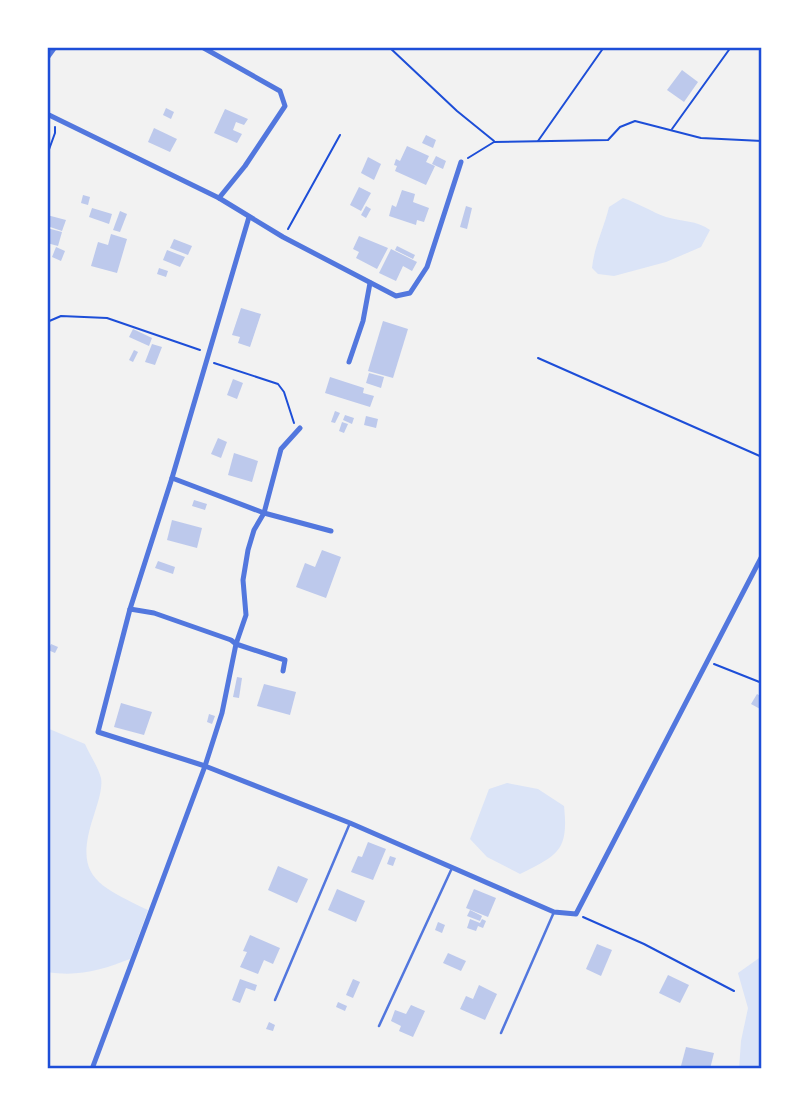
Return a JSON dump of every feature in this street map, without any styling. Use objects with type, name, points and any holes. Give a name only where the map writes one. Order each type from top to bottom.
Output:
[{"type":"street","points":[[47,58],[55,47]]},
{"type":"street","points":[[202,47],[280,91],[285,106],[245,166],[219,198]]},
{"type":"street","points":[[47,114],[219,198],[284,237],[396,296],[410,293],[427,267],[461,162]]},
{"type":"street","points":[[249,217],[172,478],[130,609],[98,732],[205,766],[350,823],[554,912],[576,914],[762,556]]},
{"type":"street","points":[[349,362],[363,321],[370,283]]},
{"type":"street","points":[[92,1069],[205,766],[222,713],[236,645],[246,615],[243,580],[248,550],[254,530],[264,513],[281,449],[300,428]]},
{"type":"street","points":[[172,478],[264,513],[331,531]]},
{"type":"street","points":[[130,609],[153,613],[231,640],[236,645],[285,660],[283,671]]},
{"type":"lane","points":[[275,1000],[350,823]]},
{"type":"lane","points":[[379,1026],[452,867]]},
{"type":"lane","points":[[501,1033],[554,912]]},
{"type":"path","points":[[389,47],[494,142]]},
{"type":"path","points":[[538,142],[604,47]]},
{"type":"path","points":[[671,131],[730,47]]},
{"type":"path","points":[[47,155],[55,133],[55,116]]},
{"type":"path","points":[[461,162],[494,142],[608,140],[620,127],[635,121],[701,138],[762,141]]},
{"type":"path","points":[[284,237],[340,135]]},
{"type":"path","points":[[47,323],[61,316],[107,318],[196,347],[215,365],[278,384],[284,392],[293,422],[300,428]]},
{"type":"path","points":[[538,358],[762,457]]},
{"type":"path","points":[[707,662],[762,683]]},
{"type":"path","points":[[576,914],[633,939],[734,991]]},
{"type":"shaded area","points":[[623,198],[666,217],[694,223],[710,230],[701,247],[666,262],[614,276],[598,274],[592,268],[593,260],[609,207]]},
{"type":"shaded area","points":[[47,728],[85,744],[101,778],[88,836],[88,866],[103,885],[148,910],[130,959],[90,972],[47,972]]},
{"type":"shaded area","points":[[507,783],[538,789],[564,806],[564,833],[558,850],[543,862],[520,874],[487,857],[470,839],[489,789]]},
{"type":"shaded area","points":[[762,956],[762,1069],[739,1069],[741,1041],[748,1008],[738,973]]},
{"type":"building","points":[[682,70],[698,82],[684,102],[667,90]]},
{"type":"building","points":[[166,108],[174,112],[171,119],[163,115]]},
{"type":"building","points":[[225,109],[248,119],[244,125],[236,122],[233,130],[242,134],[237,143],[214,133]]},
{"type":"building","points":[[154,128],[177,139],[170,152],[148,142]]},
{"type":"building","points":[[426,135],[436,140],[433,148],[422,143]]},
{"type":"building","points":[[407,146],[429,156],[426,162],[435,166],[426,185],[395,171],[396,159],[400,161]]},
{"type":"building","points":[[436,156],[446,161],[443,169],[432,164]]},
{"type":"building","points":[[368,157],[381,164],[374,180],[361,173]]},
{"type":"building","points":[[359,187],[371,193],[361,211],[350,205]]},
{"type":"building","points":[[402,190],[415,194],[413,202],[429,208],[424,222],[417,220],[416,225],[389,216],[392,205],[396,207]]},
{"type":"building","points":[[83,195],[90,197],[88,205],[81,203]]},
{"type":"building","points":[[366,206],[371,209],[366,218],[361,215]]},
{"type":"building","points":[[466,206],[472,208],[467,229],[460,227]]},
{"type":"building","points":[[92,208],[112,214],[109,224],[89,217]]},
{"type":"building","points":[[120,211],[127,214],[120,232],[113,230]]},
{"type":"building","points":[[47,215],[66,220],[62,231],[47,226]]},
{"type":"building","points":[[47,228],[62,232],[58,246],[47,243]]},
{"type":"building","points":[[111,234],[127,239],[117,273],[91,266],[98,242],[108,245]]},
{"type":"building","points":[[359,236],[388,248],[377,269],[356,258],[359,252],[353,249]]},
{"type":"building","points":[[174,239],[192,246],[188,255],[170,248]]},
{"type":"building","points":[[397,246],[415,255],[413,259],[395,250]]},
{"type":"building","points":[[56,247],[65,251],[61,261],[52,257]]},
{"type":"building","points":[[391,249],[417,262],[412,271],[403,266],[396,281],[379,273]]},
{"type":"building","points":[[167,250],[185,257],[180,267],[163,260]]},
{"type":"building","points":[[159,268],[168,271],[166,277],[157,274]]},
{"type":"building","points":[[241,308],[261,314],[250,347],[238,343],[240,337],[232,335]]},
{"type":"building","points":[[383,321],[408,329],[393,378],[368,371]]},
{"type":"building","points":[[133,329],[152,338],[149,346],[129,337]]},
{"type":"building","points":[[152,344],[162,347],[155,365],[145,362]]},
{"type":"building","points":[[134,350],[138,352],[133,362],[129,360]]},
{"type":"building","points":[[369,373],[384,377],[381,388],[366,383]]},
{"type":"building","points":[[330,377],[364,388],[363,393],[374,396],[370,407],[325,393]]},
{"type":"building","points":[[233,379],[243,383],[237,399],[227,395]]},
{"type":"building","points":[[335,411],[340,413],[335,423],[331,422]]},
{"type":"building","points":[[345,415],[354,418],[352,424],[343,420]]},
{"type":"building","points":[[366,416],[378,419],[376,428],[364,425]]},
{"type":"building","points":[[342,422],[348,424],[344,433],[339,431]]},
{"type":"building","points":[[218,438],[227,442],[221,458],[211,454]]},
{"type":"building","points":[[234,453],[258,461],[252,482],[228,475]]},
{"type":"building","points":[[194,500],[207,504],[205,510],[192,506]]},
{"type":"building","points":[[172,520],[202,528],[197,548],[167,540]]},
{"type":"building","points":[[322,550],[341,557],[326,598],[296,587],[305,563],[315,567]]},
{"type":"building","points":[[158,561],[175,567],[173,574],[155,568]]},
{"type":"building","points":[[51,644],[58,647],[55,653],[48,650]]},
{"type":"building","points":[[237,677],[242,678],[239,698],[233,697]]},
{"type":"building","points":[[264,684],[296,692],[290,715],[257,706]]},
{"type":"building","points":[[757,694],[762,697],[762,710],[751,704]]},
{"type":"building","points":[[121,703],[152,712],[144,735],[114,727]]},
{"type":"building","points":[[209,714],[215,716],[212,724],[207,722]]},
{"type":"building","points":[[368,842],[386,849],[373,880],[351,872],[358,856],[362,857]]},
{"type":"building","points":[[390,856],[396,858],[393,866],[387,864]]},
{"type":"building","points":[[278,866],[308,879],[297,903],[268,890]]},
{"type":"building","points":[[337,889],[365,901],[356,922],[328,910]]},
{"type":"building","points":[[474,889],[496,898],[488,917],[466,908]]},
{"type":"building","points":[[470,910],[482,916],[480,921],[467,916]]},
{"type":"building","points":[[470,919],[480,923],[482,919],[486,921],[483,928],[478,926],[476,931],[467,928]]},
{"type":"building","points":[[438,922],[445,925],[442,933],[435,930]]},
{"type":"building","points":[[250,935],[280,948],[273,964],[264,960],[258,974],[240,967],[247,952],[243,951]]},
{"type":"building","points":[[597,944],[612,950],[601,976],[586,969]]},
{"type":"building","points":[[448,953],[466,961],[461,971],[443,963]]},
{"type":"building","points":[[668,975],[689,985],[680,1003],[659,993]]},
{"type":"building","points":[[240,979],[257,985],[255,991],[246,988],[240,1003],[232,1000]]},
{"type":"building","points":[[353,979],[360,982],[353,998],[346,995]]},
{"type":"building","points":[[479,985],[497,994],[485,1020],[460,1009],[466,996],[473,999]]},
{"type":"building","points":[[338,1002],[347,1006],[345,1011],[336,1007]]},
{"type":"building","points":[[411,1005],[425,1011],[413,1037],[399,1031],[401,1026],[391,1021],[395,1010],[406,1014]]},
{"type":"building","points":[[269,1022],[275,1025],[273,1031],[266,1029]]},
{"type":"building","points":[[686,1047],[714,1053],[710,1069],[681,1066]]}]
